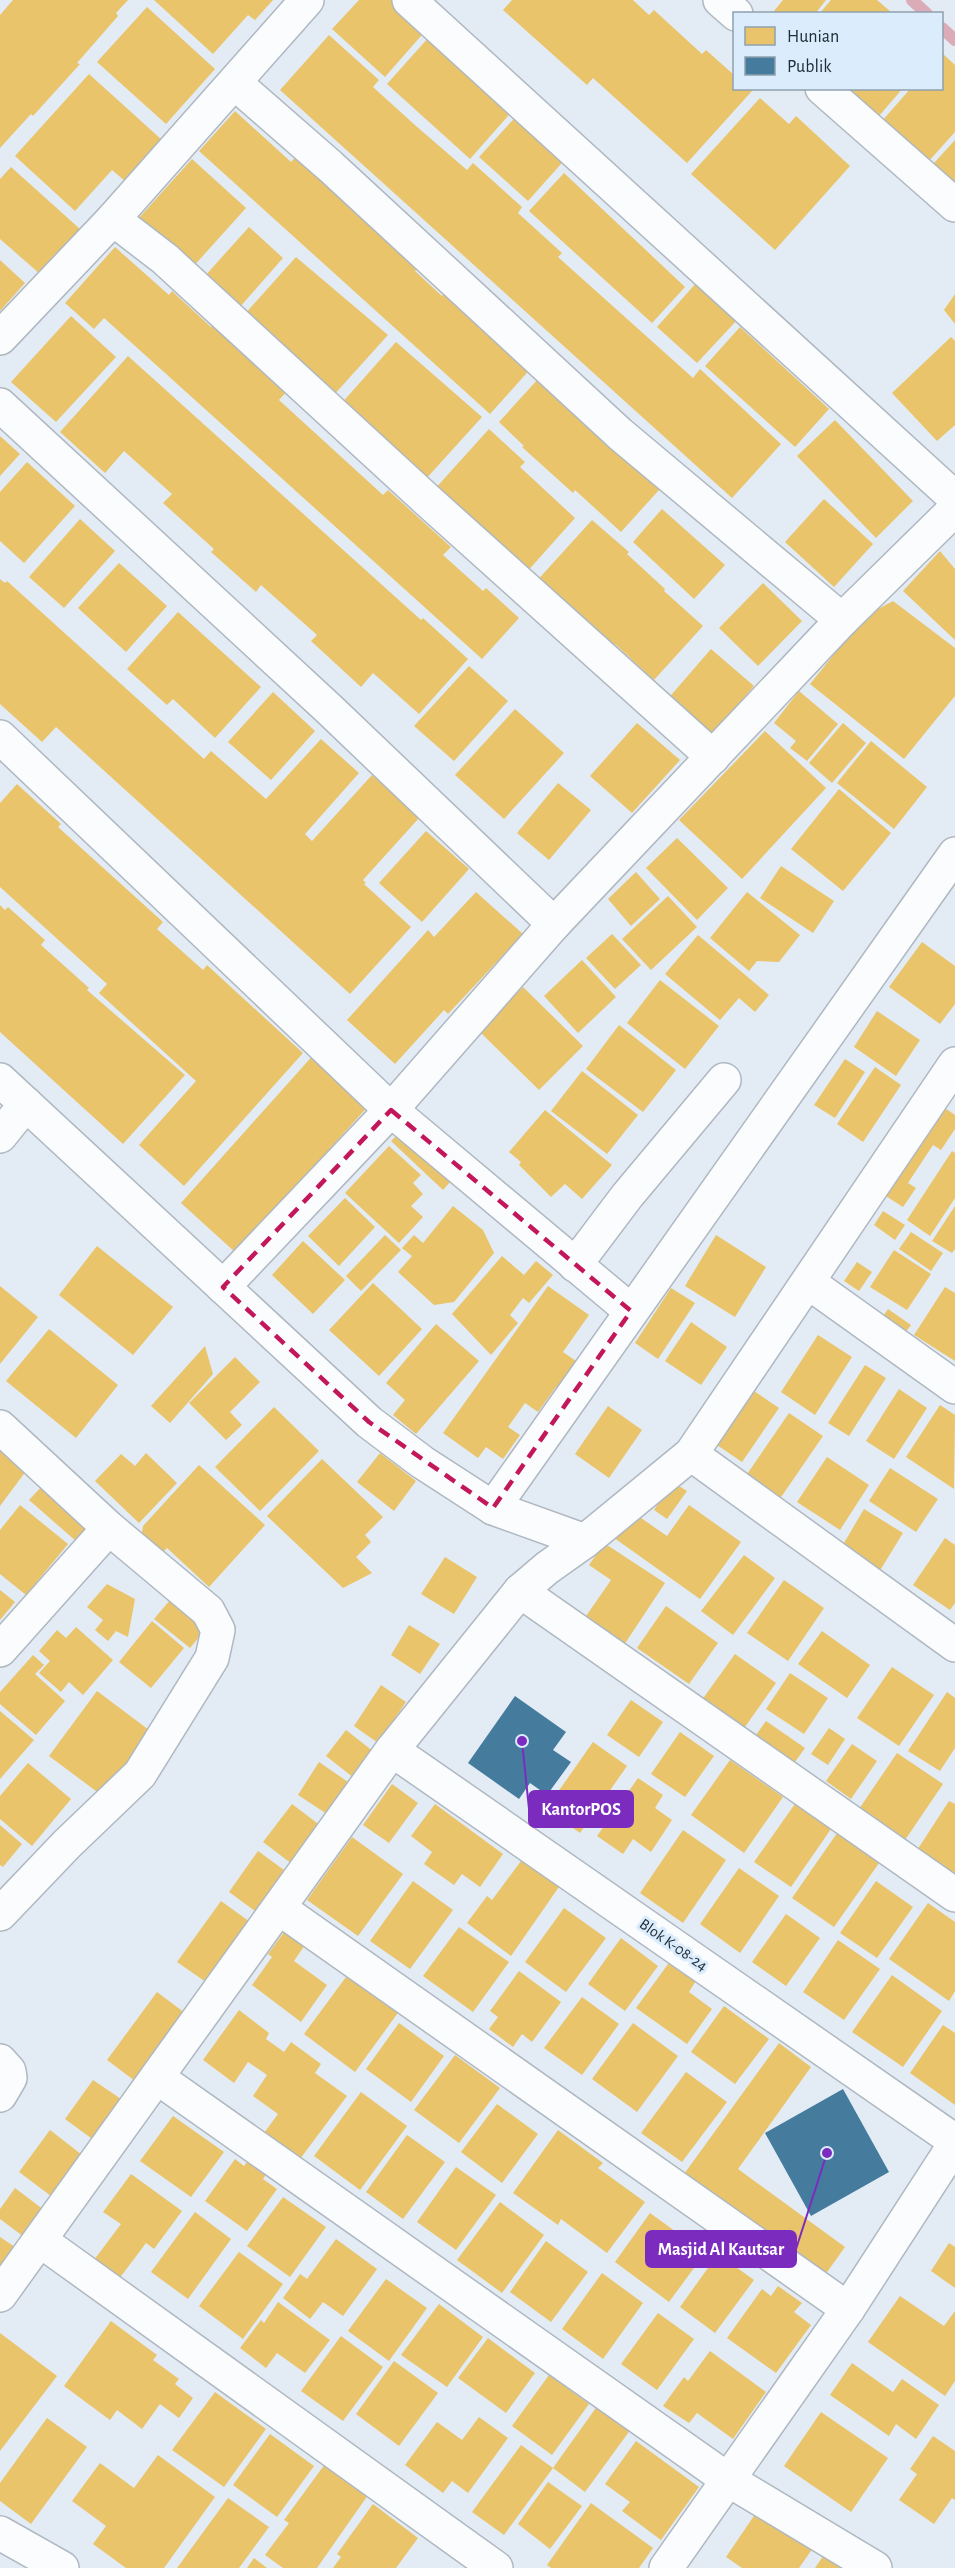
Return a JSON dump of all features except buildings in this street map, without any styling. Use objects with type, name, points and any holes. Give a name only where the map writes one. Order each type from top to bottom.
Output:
[{"type":"street","points":[[0,338],[113,219],[306,0]]},
{"type":"street","points":[[409,0],[955,498]]},
{"type":"street","points":[[720,0],[733,12]]},
{"type":"street","points":[[235,83],[330,166],[620,434],[842,620]]},
{"type":"street","points":[[824,90],[955,205]]},
{"type":"street","points":[[113,219],[165,260],[713,757]]},
{"type":"street","points":[[0,405],[329,709],[554,924]]},
{"type":"street","points":[[223,1287],[391,1110],[554,924],[842,620],[955,509]]},
{"type":"street","points":[[0,737],[391,1110],[575,1266],[632,1311]]},
{"type":"street","points":[[493,1508],[955,854]]},
{"type":"street","points":[[0,2295],[392,1750],[520,1591],[691,1454],[808,1282],[944,1104],[955,1064]]},
{"type":"street","points":[[0,1080],[369,1422],[422,1462],[493,1508],[585,1541]]},
{"type":"street","points":[[575,1266],[627,1196],[724,1080]]},
{"type":"street","points":[[0,1136],[26,1104]]},
{"type":"street","points":[[808,1282],[955,1387]]},
{"type":"street","points":[[0,1427],[109,1528],[208,1611],[218,1630],[212,1658],[140,1774],[67,1844],[0,1914]]},
{"type":"street","points":[[691,1454],[955,1645]]},
{"type":"street","points":[[0,1650],[109,1528]]},
{"type":"street","points":[[520,1591],[955,1895]]},
{"type":"street","name":"Blok K-08-24","points":[[392,1750],[955,2142]]},
{"type":"street","points":[[279,1908],[848,2309]]},
{"type":"street","points":[[0,2061],[9,2071],[10,2078],[0,2095]]},
{"type":"street","points":[[158,2078],[727,2479],[875,2568]]},
{"type":"street","points":[[666,2568],[848,2309],[955,2142]]},
{"type":"street","points":[[41,2241],[496,2568]]},
{"type":"street","points":[[0,2533],[62,2568]]},
{"type":"highlighted area","points":[[391,1110],[631,1311],[493,1508],[369,1422],[223,1287]]},
{"type":"waterway","points":[[912,0],[925,12]]},
{"type":"waterway","points":[[943,29],[955,40]]},
{"type":"place","name":"KantorPOS","points":[[522,1741]]},
{"type":"place","name":"Masjid Al Kautsar","points":[[827,2153]]}]
